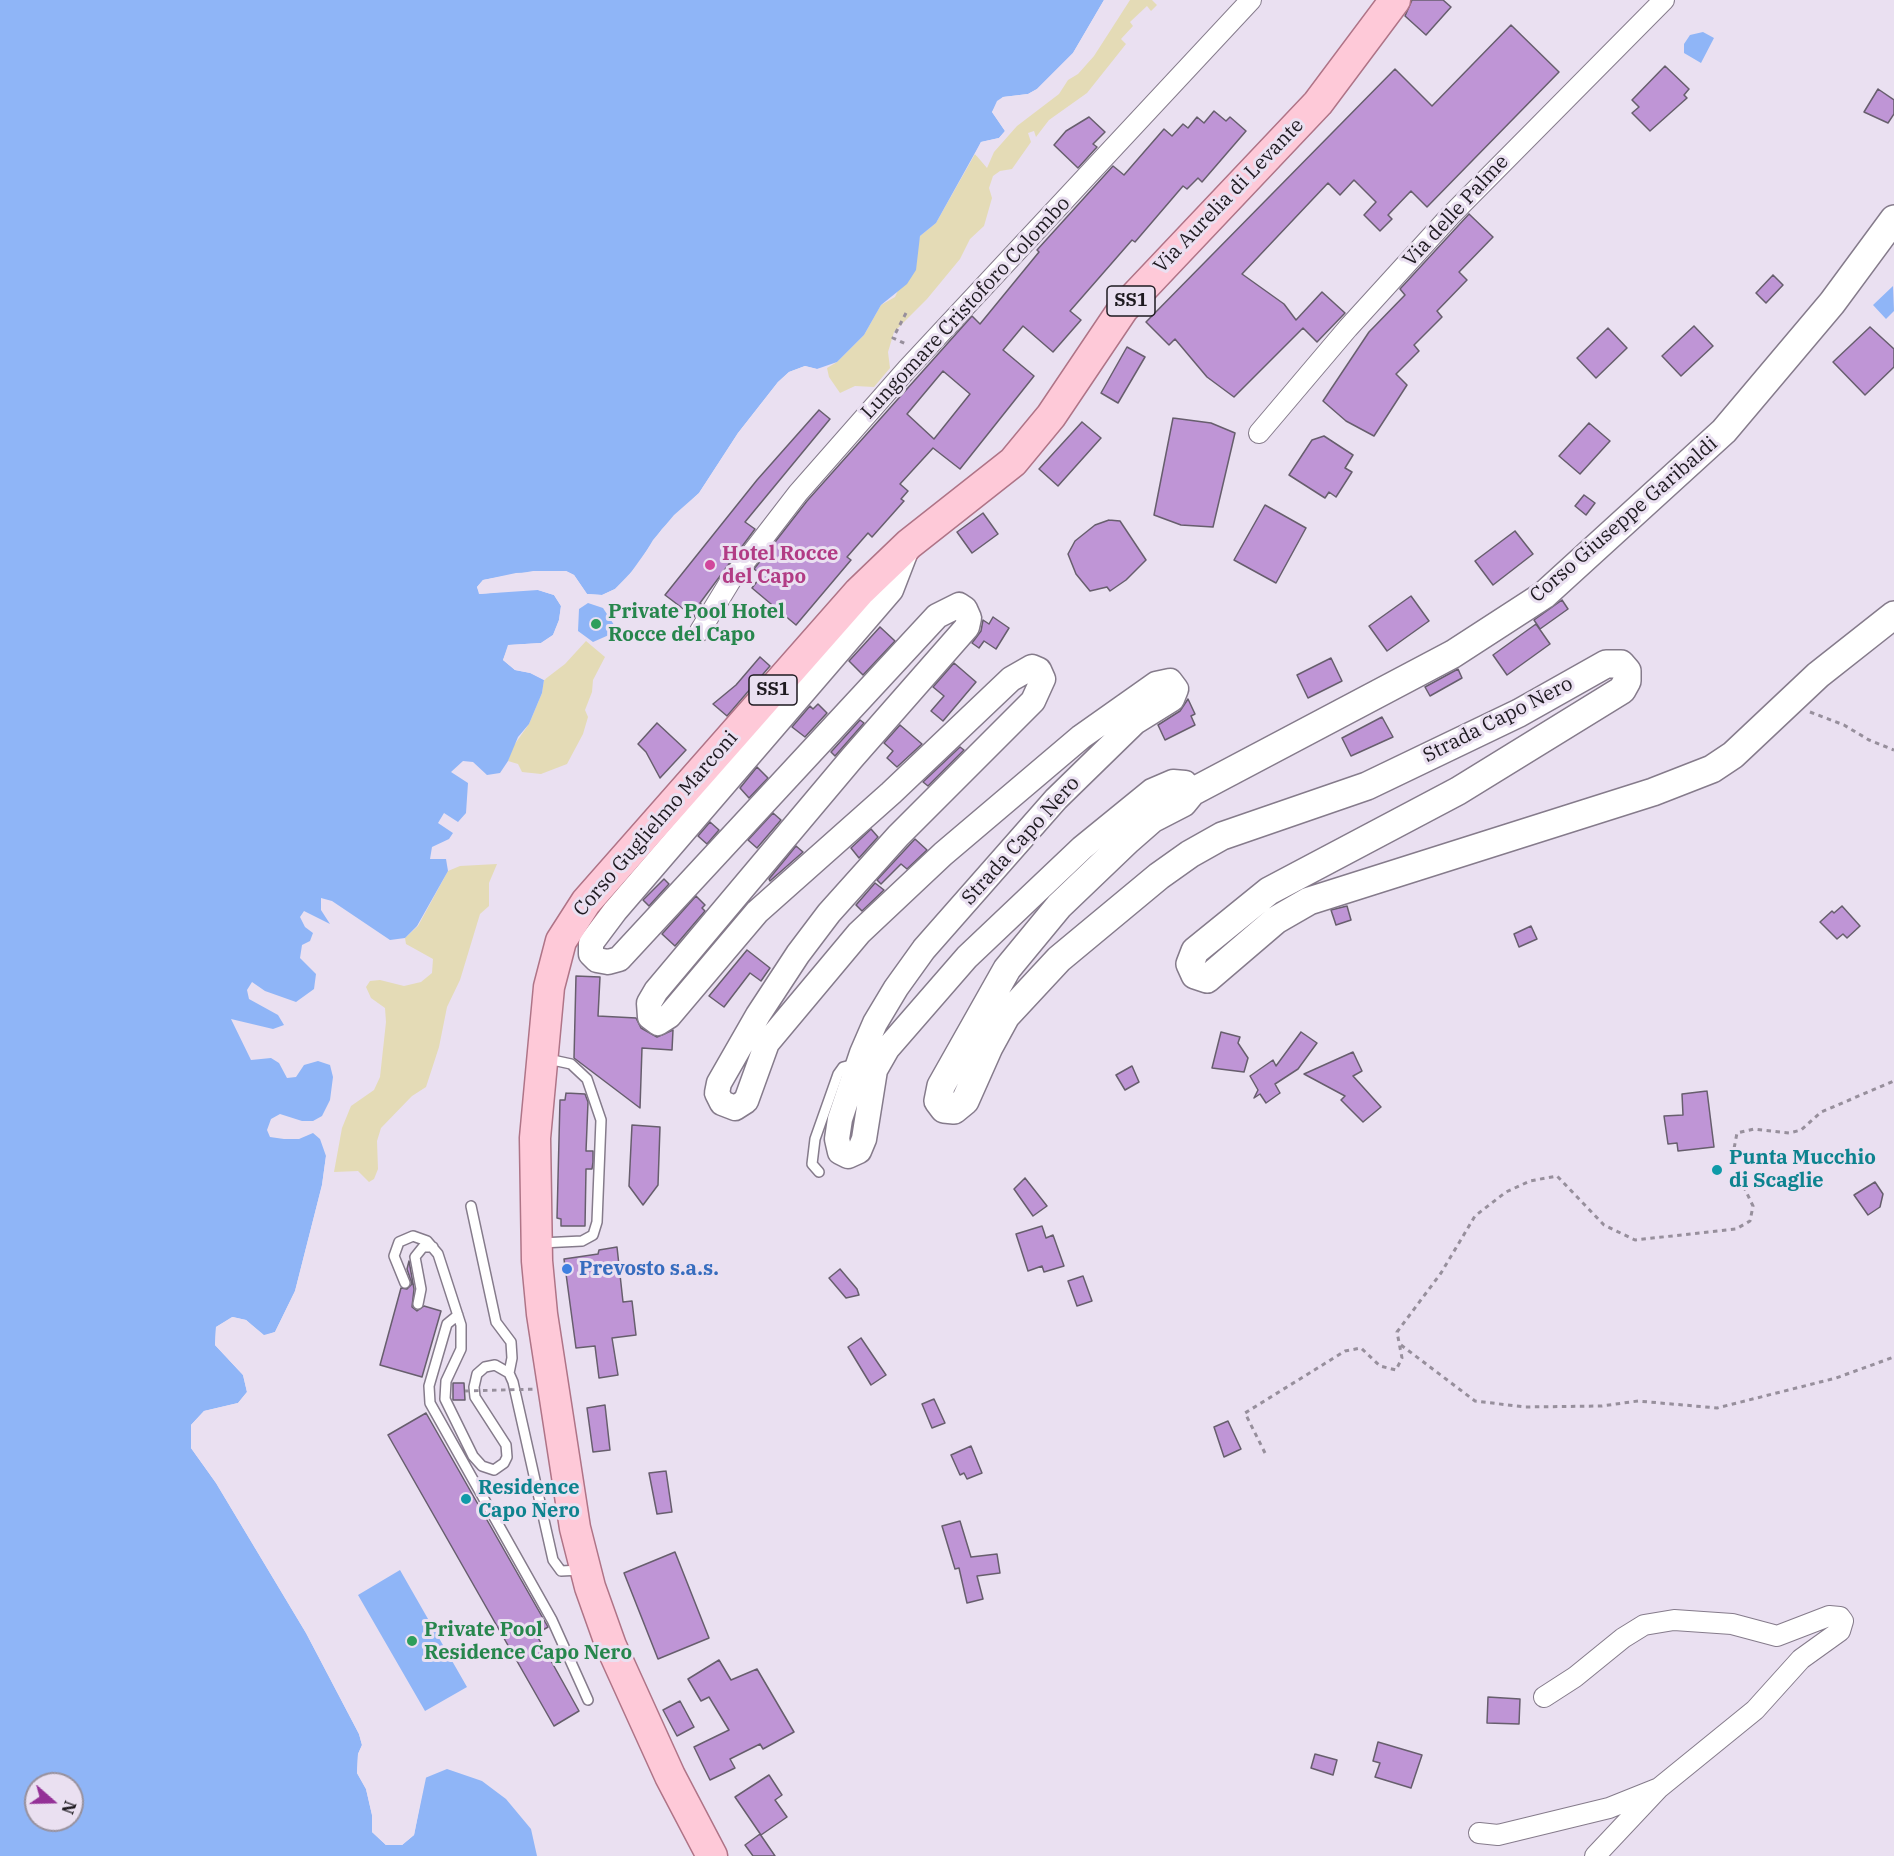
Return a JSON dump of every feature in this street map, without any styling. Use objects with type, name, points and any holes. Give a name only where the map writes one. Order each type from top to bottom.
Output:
[{"type":"main road","name":"Via Aurelia di Levante","points":[[859,592],[909,544],[1013,462],[1051,416],[1124,309],[1318,103],[1395,0]]},
{"type":"main road","name":"Corso Giuseppe Garibaldi","points":[[1192,792],[1453,654],[1544,595],[1724,431],[1832,303],[1894,219]]},
{"type":"main road","name":"Corso Guglielmo Marconi","points":[[712,1856],[670,1776],[611,1646],[575,1528],[542,1314],[537,1243],[535,1138],[549,987],[561,941],[573,919],[859,592]]},
{"type":"main road","name":"Strada Capo Nero","points":[[1192,792],[1183,803],[1152,819],[1091,875],[1059,906],[1007,969],[941,1086],[938,1101],[944,1109],[954,1110],[965,1101],[988,1047],[1006,1016],[1059,959],[1159,876],[1190,854],[1222,836],[1367,786],[1519,713],[1606,664],[1616,662],[1627,671],[1627,681],[1622,690],[1458,791],[1269,891],[1196,951],[1190,964],[1195,975],[1206,979],[1215,974],[1269,925],[1309,901],[1653,792],[1712,769],[1733,755],[1849,649],[1894,615]]},
{"type":"street","name":"Lungomare Cristoforo Colombo","points":[[700,631],[731,580],[767,531],[907,369],[1251,0]]},
{"type":"street","name":"Via delle Palme","points":[[1259,433],[1348,328],[1450,216],[1664,0]]},
{"type":"street","name":"Strada Capo Nero","points":[[909,544],[891,590],[615,911],[591,943],[591,954],[597,960],[608,963],[619,959],[937,616],[958,605],[965,609],[969,618],[967,627],[844,767],[656,991],[649,1003],[650,1017],[658,1023],[669,1016],[757,912],[891,793],[1011,678],[1032,667],[1039,670],[1042,679],[1033,701],[898,836],[830,913],[798,954],[758,1015],[719,1083],[718,1097],[726,1106],[735,1108],[746,1101],[767,1043],[859,933],[943,854],[1081,737],[1156,684],[1170,681],[1176,689],[1172,699],[1135,722],[1056,799],[924,949],[875,1023],[857,1064],[845,1099],[837,1139],[840,1152],[848,1156],[859,1151],[864,1139],[875,1070],[887,1049],[967,957],[1082,848],[1152,791],[1173,782],[1185,783],[1192,792]]},
{"type":"street","points":[[1544,1697],[1575,1677],[1623,1638],[1644,1625],[1674,1620],[1732,1624],[1777,1636],[1829,1616],[1840,1617],[1843,1621],[1840,1631],[1801,1659],[1755,1710],[1659,1788],[1595,1856]]},
{"type":"street","points":[[1479,1833],[1498,1835],[1609,1808],[1659,1788]]},
{"type":"lane","points":[[537,1243],[582,1241],[593,1235],[597,1222],[601,1120],[593,1090],[580,1071],[571,1064],[542,1058]]},
{"type":"lane","points":[[819,1172],[812,1164],[815,1139],[838,1074],[843,1066],[857,1064]]},
{"type":"lane","points":[[471,1206],[496,1322],[511,1342],[512,1358],[509,1373],[553,1560],[561,1571],[586,1569]]},
{"type":"lane","points":[[405,1283],[394,1256],[399,1242],[413,1236],[427,1241],[433,1247],[443,1268],[458,1315],[463,1341],[447,1381],[445,1399],[473,1456],[488,1469],[499,1468],[504,1463],[508,1451],[477,1403],[475,1381],[485,1367],[495,1365],[509,1373]]},
{"type":"lane","points":[[417,1304],[420,1290],[415,1257],[423,1247],[433,1247]]},
{"type":"lane","points":[[458,1315],[447,1324],[429,1386],[430,1403],[552,1620],[588,1700]]},
{"type":"path","points":[[906,313],[893,338],[907,342],[907,369]]},
{"type":"path","points":[[1790,702],[1894,750]]},
{"type":"path","points":[[1265,1453],[1245,1413],[1255,1404],[1345,1351],[1361,1348],[1380,1366],[1396,1370],[1402,1358],[1397,1332],[1441,1273],[1475,1216],[1506,1192],[1530,1181],[1557,1176],[1604,1225],[1635,1240],[1736,1228],[1750,1221],[1753,1206],[1740,1179],[1733,1154],[1737,1133],[1754,1129],[1790,1133],[1801,1130],[1821,1112],[1894,1081]]},
{"type":"path","points":[[1401,1345],[1475,1401],[1525,1407],[1602,1406],[1638,1401],[1717,1408],[1836,1378],[1894,1357]]},
{"type":"path","points":[[465,1391],[537,1389]]},
{"type":"sand","points":[[1130,0],[1152,0],[1157,5],[1151,11],[1147,6],[1130,22],[1133,26],[1121,39],[1126,44],[1087,93],[1049,120],[1036,137],[1034,131],[1028,133],[1031,142],[1012,169],[1000,171],[993,176],[989,188],[992,198],[984,226],[970,239],[960,259],[927,299],[894,332],[888,352],[890,368],[874,387],[855,386],[840,393],[829,377],[827,368],[837,362],[864,335],[881,305],[895,297],[917,250],[920,236],[936,223],[975,154],[987,168],[994,152],[1017,126],[1059,94],[1068,80],[1078,74],[1094,56]]},
{"type":"sand","points":[[586,641],[605,657],[593,680],[592,692],[585,710],[588,717],[583,734],[567,764],[541,774],[522,772],[518,764],[508,761],[512,748],[529,724],[542,693],[544,680],[565,664]]},
{"type":"sand","points":[[497,864],[489,883],[489,906],[480,914],[460,980],[447,1007],[439,1047],[426,1087],[412,1096],[381,1128],[377,1141],[378,1169],[374,1179],[369,1182],[358,1171],[334,1172],[342,1128],[351,1106],[374,1090],[380,1077],[386,1022],[385,1008],[371,998],[366,987],[370,981],[380,980],[404,986],[421,982],[432,973],[433,959],[406,944],[405,938],[418,926],[448,871],[460,866]]},
{"type":"water","points":[[0,0],[1104,0],[1073,53],[1037,89],[1028,94],[1003,97],[992,112],[1005,131],[999,138],[981,142],[936,223],[920,236],[916,270],[907,284],[881,305],[864,335],[837,362],[817,369],[805,366],[789,372],[778,382],[738,433],[699,493],[662,529],[627,578],[615,589],[602,595],[587,594],[574,575],[566,571],[516,573],[483,580],[477,587],[480,594],[538,590],[554,595],[561,606],[559,620],[553,635],[541,643],[508,645],[503,660],[515,670],[531,673],[544,680],[542,693],[529,724],[518,737],[500,773],[487,775],[473,762],[463,761],[451,772],[468,783],[466,813],[458,822],[444,813],[438,823],[453,833],[449,839],[432,847],[430,859],[446,859],[448,871],[417,926],[405,938],[390,940],[332,901],[321,898],[321,910],[330,924],[304,911],[300,917],[305,927],[313,933],[310,941],[302,945],[300,958],[316,974],[314,989],[296,1002],[265,991],[252,982],[247,990],[249,999],[278,1015],[284,1025],[273,1029],[231,1019],[251,1060],[271,1058],[279,1063],[287,1078],[296,1077],[304,1065],[318,1061],[330,1065],[333,1077],[330,1100],[322,1116],[313,1121],[302,1121],[280,1114],[271,1119],[267,1130],[270,1137],[284,1139],[299,1139],[313,1133],[320,1139],[326,1156],[322,1185],[295,1291],[275,1332],[264,1336],[246,1320],[233,1317],[216,1327],[215,1345],[243,1375],[247,1392],[238,1403],[204,1411],[191,1425],[191,1448],[216,1483],[306,1633],[359,1734],[362,1745],[358,1754],[357,1773],[366,1789],[372,1815],[372,1832],[386,1845],[402,1845],[414,1835],[425,1778],[447,1769],[482,1781],[506,1799],[531,1829],[537,1856],[0,1856]]},
{"type":"water","points":[[1703,32],[1714,38],[1701,63],[1684,53],[1684,44],[1690,35]]},
{"type":"water","points":[[1893,286],[1894,311],[1886,319],[1873,305]]},
{"type":"water","name":"Private Pool Hotel Rocce del Capo","points":[[588,603],[603,608],[618,631],[593,642],[578,631],[579,609]]},
{"type":"water","name":"Private Pool Residence Capo Nero","points":[[400,1570],[467,1687],[425,1711],[358,1595]]},
{"type":"pier","points":[[1104,0],[1106,1],[1075,54],[1039,91],[1029,96],[1004,100],[1000,103],[996,111],[1008,132],[1001,140],[983,145],[977,156],[975,154],[981,142],[999,138],[1005,131],[992,112],[997,101],[1003,97],[1028,94],[1037,89],[1073,53]]},
{"type":"pier","points":[[805,366],[817,369],[827,368],[827,371],[817,372],[805,369],[790,375],[780,384],[741,435],[702,495],[676,517],[655,542],[640,567],[616,592],[602,598],[586,596],[565,574],[516,576],[484,583],[482,591],[539,587],[555,592],[564,605],[562,621],[555,637],[542,646],[511,648],[507,659],[516,668],[532,671],[546,679],[515,670],[503,660],[509,645],[541,643],[553,635],[561,606],[554,595],[538,590],[479,594],[477,587],[483,580],[533,571],[566,571],[574,575],[587,594],[602,595],[615,589],[638,565],[653,540],[674,515],[699,493],[738,433],[778,382],[789,372]]},
{"type":"pier","points":[[326,1156],[328,1157],[325,1186],[297,1293],[276,1335],[263,1338],[244,1323],[233,1320],[219,1329],[218,1344],[245,1374],[250,1393],[239,1406],[205,1414],[194,1426],[194,1447],[218,1481],[308,1632],[362,1733],[365,1745],[361,1754],[360,1772],[369,1789],[375,1815],[375,1831],[387,1842],[401,1842],[412,1833],[422,1777],[427,1773],[414,1835],[402,1845],[386,1845],[372,1832],[372,1815],[366,1789],[357,1773],[358,1754],[362,1745],[359,1734],[306,1633],[216,1483],[191,1448],[191,1425],[204,1411],[238,1403],[247,1392],[243,1375],[215,1345],[216,1327],[232,1317],[246,1320],[264,1335],[275,1332],[295,1291],[322,1185]]},
{"type":"building","points":[[1412,0],[1443,0],[1451,7],[1426,35],[1405,16]]},
{"type":"building","points":[[1511,25],[1559,72],[1427,207],[1411,191],[1388,215],[1392,219],[1380,231],[1364,215],[1376,202],[1354,180],[1340,195],[1328,183],[1242,274],[1284,304],[1296,320],[1322,292],[1345,313],[1317,342],[1303,328],[1234,397],[1207,377],[1175,339],[1169,345],[1146,322],[1395,69],[1432,106]]},
{"type":"building","points":[[1665,66],[1689,89],[1684,95],[1687,98],[1650,131],[1632,113],[1639,107],[1632,100]]},
{"type":"building","points":[[1878,89],[1894,100],[1894,114],[1888,123],[1864,112]]},
{"type":"building","points":[[1214,111],[1226,121],[1230,117],[1246,131],[1202,182],[1198,178],[1187,189],[1183,186],[1135,242],[1132,240],[1070,311],[1081,320],[1053,352],[1023,326],[1003,350],[1034,376],[960,469],[933,448],[900,484],[908,491],[901,499],[904,501],[872,537],[868,533],[847,557],[851,560],[796,625],[752,588],[762,575],[754,569],[807,501],[972,316],[980,324],[1039,252],[1037,250],[1113,166],[1124,175],[1164,129],[1172,136],[1183,124],[1188,128],[1197,117],[1204,123]],"holes":[[[943,371],[970,394],[934,439],[907,414]]]},
{"type":"building","points":[[1089,117],[1105,132],[1093,144],[1097,147],[1078,168],[1054,145],[1066,131]]},
{"type":"building","points":[[1469,214],[1493,237],[1459,272],[1467,280],[1437,311],[1442,317],[1414,345],[1419,351],[1396,374],[1407,385],[1374,436],[1346,421],[1323,401],[1369,332],[1405,295],[1400,289]]},
{"type":"building","points":[[1773,275],[1783,285],[1766,303],[1756,293]]},
{"type":"building","points":[[1694,326],[1713,346],[1681,376],[1662,356]]},
{"type":"building","points":[[1870,327],[1894,349],[1894,367],[1865,395],[1833,362]]},
{"type":"building","points":[[1608,328],[1627,348],[1596,378],[1577,358]]},
{"type":"building","points":[[1127,347],[1145,357],[1118,403],[1101,393]]},
{"type":"building","name":"Hotel Rocce del Capo","points":[[819,410],[830,419],[745,522],[755,529],[700,603],[702,605],[694,617],[665,595],[757,480]]},
{"type":"building","points":[[1173,418],[1211,423],[1235,433],[1213,527],[1181,525],[1154,515]]},
{"type":"building","points":[[1082,422],[1101,438],[1058,486],[1039,469]]},
{"type":"building","points":[[1589,423],[1610,441],[1580,474],[1559,456]]},
{"type":"building","points":[[1324,436],[1353,455],[1345,468],[1352,472],[1336,497],[1329,492],[1325,498],[1289,475],[1312,440]]},
{"type":"building","points":[[1584,495],[1595,503],[1586,515],[1575,506]]},
{"type":"building","points":[[1265,505],[1306,528],[1276,583],[1234,560]]},
{"type":"building","points":[[983,513],[998,534],[972,553],[957,532]]},
{"type":"building","points":[[1109,520],[1120,521],[1146,560],[1126,580],[1110,591],[1107,587],[1090,591],[1076,574],[1068,554],[1075,541],[1095,525]]},
{"type":"building","points":[[1515,531],[1533,554],[1493,585],[1475,561]]},
{"type":"building","points":[[1411,596],[1429,621],[1387,651],[1369,626]]},
{"type":"building","points":[[1562,600],[1568,609],[1540,629],[1534,620]]},
{"type":"building","points":[[993,617],[1009,628],[996,649],[984,641],[979,648],[972,643],[981,631],[983,620],[989,624]]},
{"type":"building","points":[[1536,624],[1550,644],[1507,675],[1493,655]]},
{"type":"building","points":[[880,627],[895,641],[863,675],[849,661]]},
{"type":"building","points":[[760,657],[770,666],[727,716],[713,704],[736,685]]},
{"type":"building","points":[[1331,658],[1342,681],[1308,698],[1297,675]]},
{"type":"building","points":[[954,663],[976,682],[943,721],[931,711],[944,696],[933,687]]},
{"type":"building","points":[[1458,669],[1462,678],[1430,696],[1425,687]]},
{"type":"building","points":[[1188,699],[1195,714],[1191,716],[1195,725],[1165,740],[1158,725],[1180,711]]},
{"type":"building","points":[[818,704],[827,713],[805,737],[792,727],[810,706],[813,709]]},
{"type":"building","points":[[1382,717],[1393,737],[1351,756],[1342,738]]},
{"type":"building","points":[[860,720],[864,723],[835,756],[831,752]]},
{"type":"building","points":[[657,723],[686,750],[660,778],[646,752],[638,744]]},
{"type":"building","points":[[900,725],[922,744],[897,767],[887,758],[893,751],[884,743]]},
{"type":"building","points":[[960,747],[964,750],[928,786],[923,782]]},
{"type":"building","points":[[757,767],[768,778],[749,798],[740,788]]},
{"type":"building","points":[[773,813],[781,820],[757,848],[748,840]]},
{"type":"building","points":[[710,822],[719,830],[707,844],[698,836]]},
{"type":"building","points":[[871,829],[878,837],[859,858],[851,848]]},
{"type":"building","points":[[915,839],[927,850],[907,869],[901,864],[881,884],[877,880]]},
{"type":"building","points":[[796,846],[803,852],[770,881],[769,879]]},
{"type":"building","points":[[664,879],[669,884],[649,906],[643,900]]},
{"type":"building","points":[[875,883],[884,890],[862,911],[856,905]]},
{"type":"building","points":[[696,896],[705,905],[702,908],[705,911],[675,946],[662,934]]},
{"type":"building","points":[[1347,906],[1351,920],[1336,925],[1331,910]]},
{"type":"building","points":[[1842,906],[1860,926],[1847,938],[1843,934],[1837,939],[1820,922],[1832,911],[1834,913]]},
{"type":"building","points":[[1531,926],[1537,939],[1519,947],[1514,934]]},
{"type":"building","points":[[747,950],[770,968],[761,981],[750,973],[724,1007],[709,996]]},
{"type":"building","points":[[576,976],[600,977],[598,1016],[636,1018],[641,1028],[657,1037],[673,1030],[672,1050],[642,1048],[640,1108],[574,1058]]},
{"type":"building","points":[[1221,1032],[1240,1037],[1238,1043],[1248,1058],[1244,1072],[1212,1068]]},
{"type":"building","points":[[1301,1032],[1317,1043],[1298,1069],[1275,1084],[1280,1093],[1266,1103],[1260,1094],[1254,1098],[1258,1090],[1250,1076],[1273,1060],[1276,1066]]},
{"type":"building","points":[[1353,1052],[1362,1071],[1353,1076],[1381,1107],[1363,1122],[1341,1100],[1345,1096],[1304,1074]]},
{"type":"building","points":[[1132,1066],[1139,1082],[1125,1090],[1116,1075]]},
{"type":"building","points":[[1707,1091],[1714,1147],[1678,1151],[1677,1143],[1668,1144],[1664,1116],[1683,1115],[1682,1094]]},
{"type":"building","points":[[566,1093],[585,1094],[588,1102],[586,1151],[593,1151],[593,1162],[592,1169],[586,1169],[585,1226],[561,1226],[561,1219],[557,1218],[560,1100],[565,1100]]},
{"type":"building","points":[[632,1125],[660,1127],[658,1185],[643,1205],[629,1186]]},
{"type":"building","points":[[1025,1178],[1047,1206],[1033,1216],[1014,1189]]},
{"type":"building","points":[[1875,1182],[1883,1194],[1880,1207],[1868,1215],[1854,1195]]},
{"type":"building","points":[[1042,1226],[1046,1238],[1053,1235],[1064,1266],[1044,1272],[1042,1266],[1028,1271],[1016,1234]]},
{"type":"building","points":[[617,1247],[623,1302],[632,1301],[636,1335],[612,1338],[618,1375],[599,1378],[595,1346],[576,1348],[564,1259],[598,1254],[599,1250]]},
{"type":"building","points":[[409,1261],[414,1289],[412,1307],[417,1311],[424,1306],[441,1311],[422,1377],[380,1365],[401,1288],[407,1289],[412,1284],[407,1269]]},
{"type":"building","points":[[840,1269],[857,1289],[859,1295],[846,1298],[829,1278]]},
{"type":"building","points":[[1083,1276],[1092,1301],[1077,1306],[1068,1281]]},
{"type":"building","points":[[861,1338],[886,1375],[871,1385],[848,1347]]},
{"type":"building","points":[[453,1383],[464,1383],[465,1400],[453,1400]]},
{"type":"building","points":[[934,1399],[945,1423],[932,1428],[922,1404]]},
{"type":"building","points":[[605,1405],[610,1450],[593,1452],[587,1408]]},
{"type":"building","name":"Residence Capo Nero","points":[[426,1413],[548,1627],[536,1634],[579,1711],[554,1726],[388,1435]]},
{"type":"building","points":[[1228,1421],[1241,1449],[1224,1457],[1214,1427]]},
{"type":"building","points":[[971,1446],[982,1473],[967,1479],[964,1473],[960,1475],[951,1455]]},
{"type":"building","points":[[666,1471],[672,1512],[657,1514],[649,1473]]},
{"type":"building","points":[[960,1521],[971,1557],[997,1554],[1000,1573],[977,1576],[983,1599],[967,1603],[959,1568],[955,1569],[942,1526]]},
{"type":"building","points":[[675,1552],[709,1638],[658,1659],[624,1573]]},
{"type":"building","points":[[719,1660],[731,1680],[757,1669],[794,1732],[763,1749],[760,1744],[730,1759],[735,1768],[710,1780],[694,1747],[729,1730],[709,1697],[701,1701],[688,1679]]},
{"type":"building","points":[[1488,1697],[1520,1699],[1519,1724],[1487,1723]]},
{"type":"building","points":[[680,1701],[694,1727],[677,1736],[663,1710]]},
{"type":"building","points":[[1378,1742],[1422,1755],[1411,1788],[1375,1777],[1380,1763],[1373,1761]]},
{"type":"building","points":[[1315,1754],[1337,1760],[1333,1775],[1311,1768]]},
{"type":"building","points":[[769,1775],[782,1795],[775,1800],[787,1817],[761,1835],[735,1797]]},
{"type":"building","points":[[760,1834],[775,1856],[753,1856],[745,1845]]},
{"type":"place","name":"Hotel Rocce del Capo","points":[[710,565]]},
{"type":"place","name":"Private Pool Hotel Rocce del Capo","points":[[596,624]]},
{"type":"place","name":"Punta Mucchio di Scaglie","points":[[1717,1170]]},
{"type":"place","name":"Prevosto s.a.s.","points":[[567,1269]]},
{"type":"place","name":"Residence Capo Nero","points":[[466,1499]]},
{"type":"place","name":"Private Pool Residence Capo Nero","points":[[412,1641]]}]
